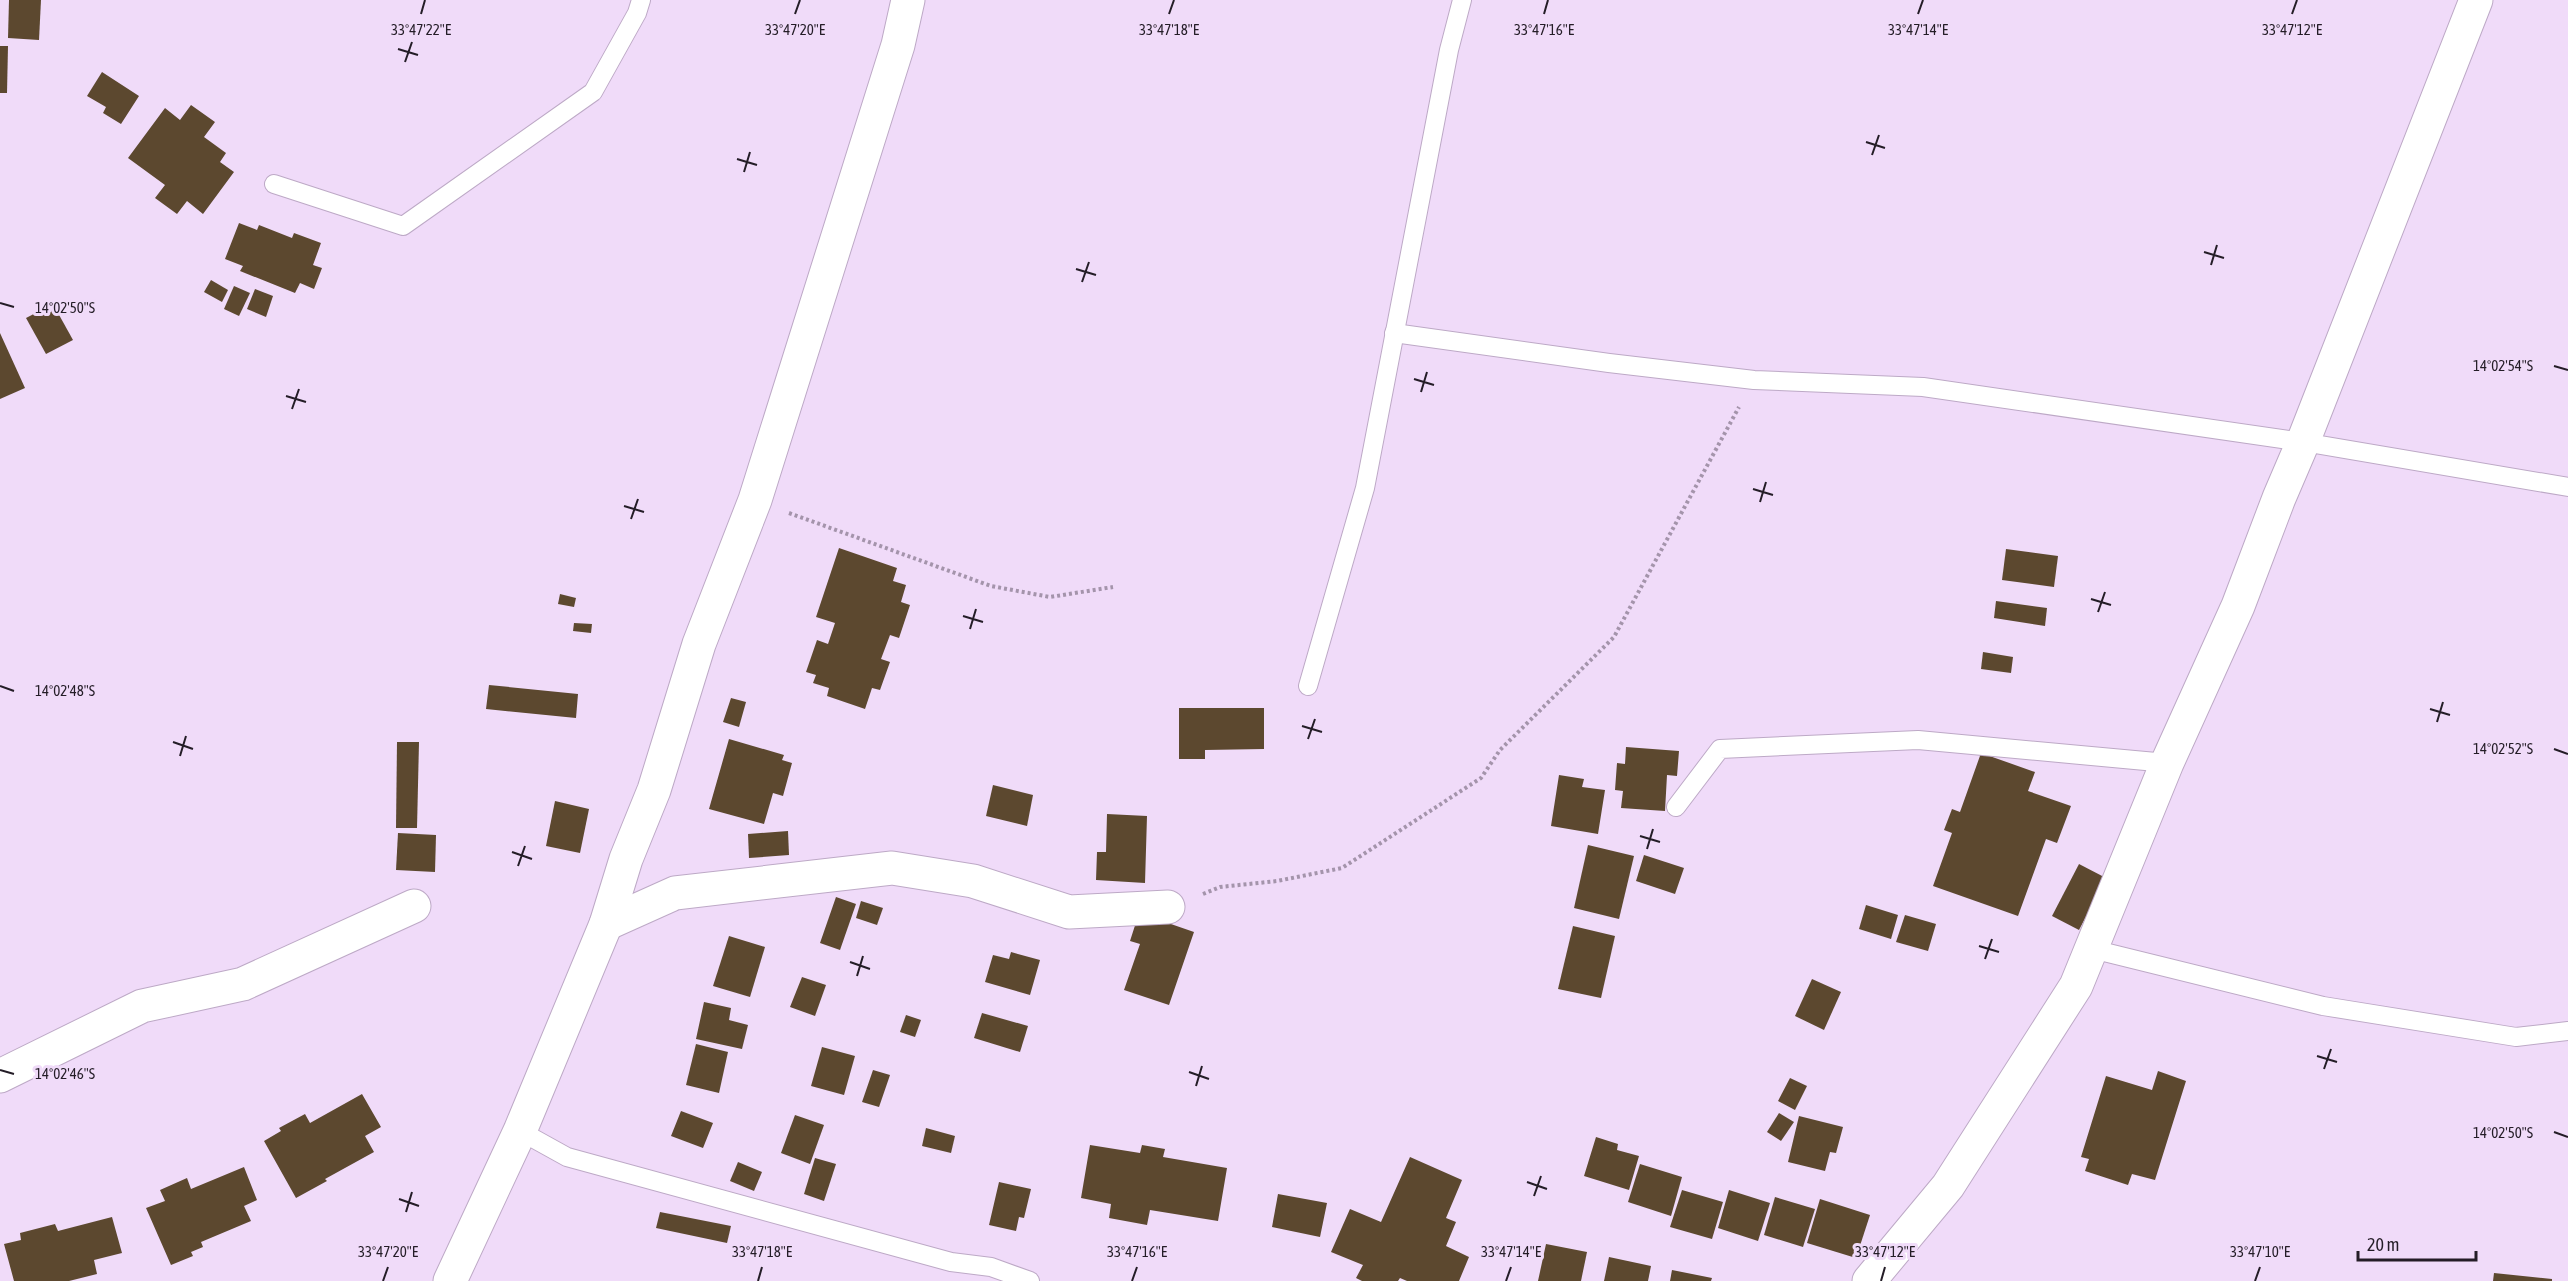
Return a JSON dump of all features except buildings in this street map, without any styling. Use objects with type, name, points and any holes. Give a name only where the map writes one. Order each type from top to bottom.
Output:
[{"type":"street","points":[[450,1281],[519,1131],[606,924],[626,859],[654,790],[699,644],[755,500],[898,45],[908,0]]},
{"type":"street","points":[[1869,1281],[1948,1186],[2076,986],[2167,763],[2238,606],[2278,498],[2303,442],[2476,0]]},
{"type":"street","points":[[606,924],[675,893],[892,868],[973,880],[1069,912],[1168,907]]},
{"type":"street","points":[[0,1076],[142,1006],[243,984],[414,906]]},
{"type":"lane","points":[[274,183],[403,226],[593,92],[637,13],[640,0]]},
{"type":"lane","points":[[1308,687],[1365,488],[1449,50],[1462,0]]},
{"type":"lane","points":[[1394,333],[1609,363],[1754,380],[1923,387],[2303,442],[2568,487]]},
{"type":"lane","points":[[1676,807],[1720,749],[1918,740],[2167,763]]},
{"type":"lane","points":[[2092,949],[2323,1006],[2516,1037],[2568,1031]]},
{"type":"lane","points":[[519,1131],[567,1157],[951,1262],[991,1267],[1030,1281]]},
{"type":"path","points":[[1168,907],[1220,887],[1277,881],[1342,868],[1481,778],[1500,750],[1614,637],[1754,380]]},
{"type":"path","points":[[755,500],[991,586],[1050,597],[1113,587]]}]
